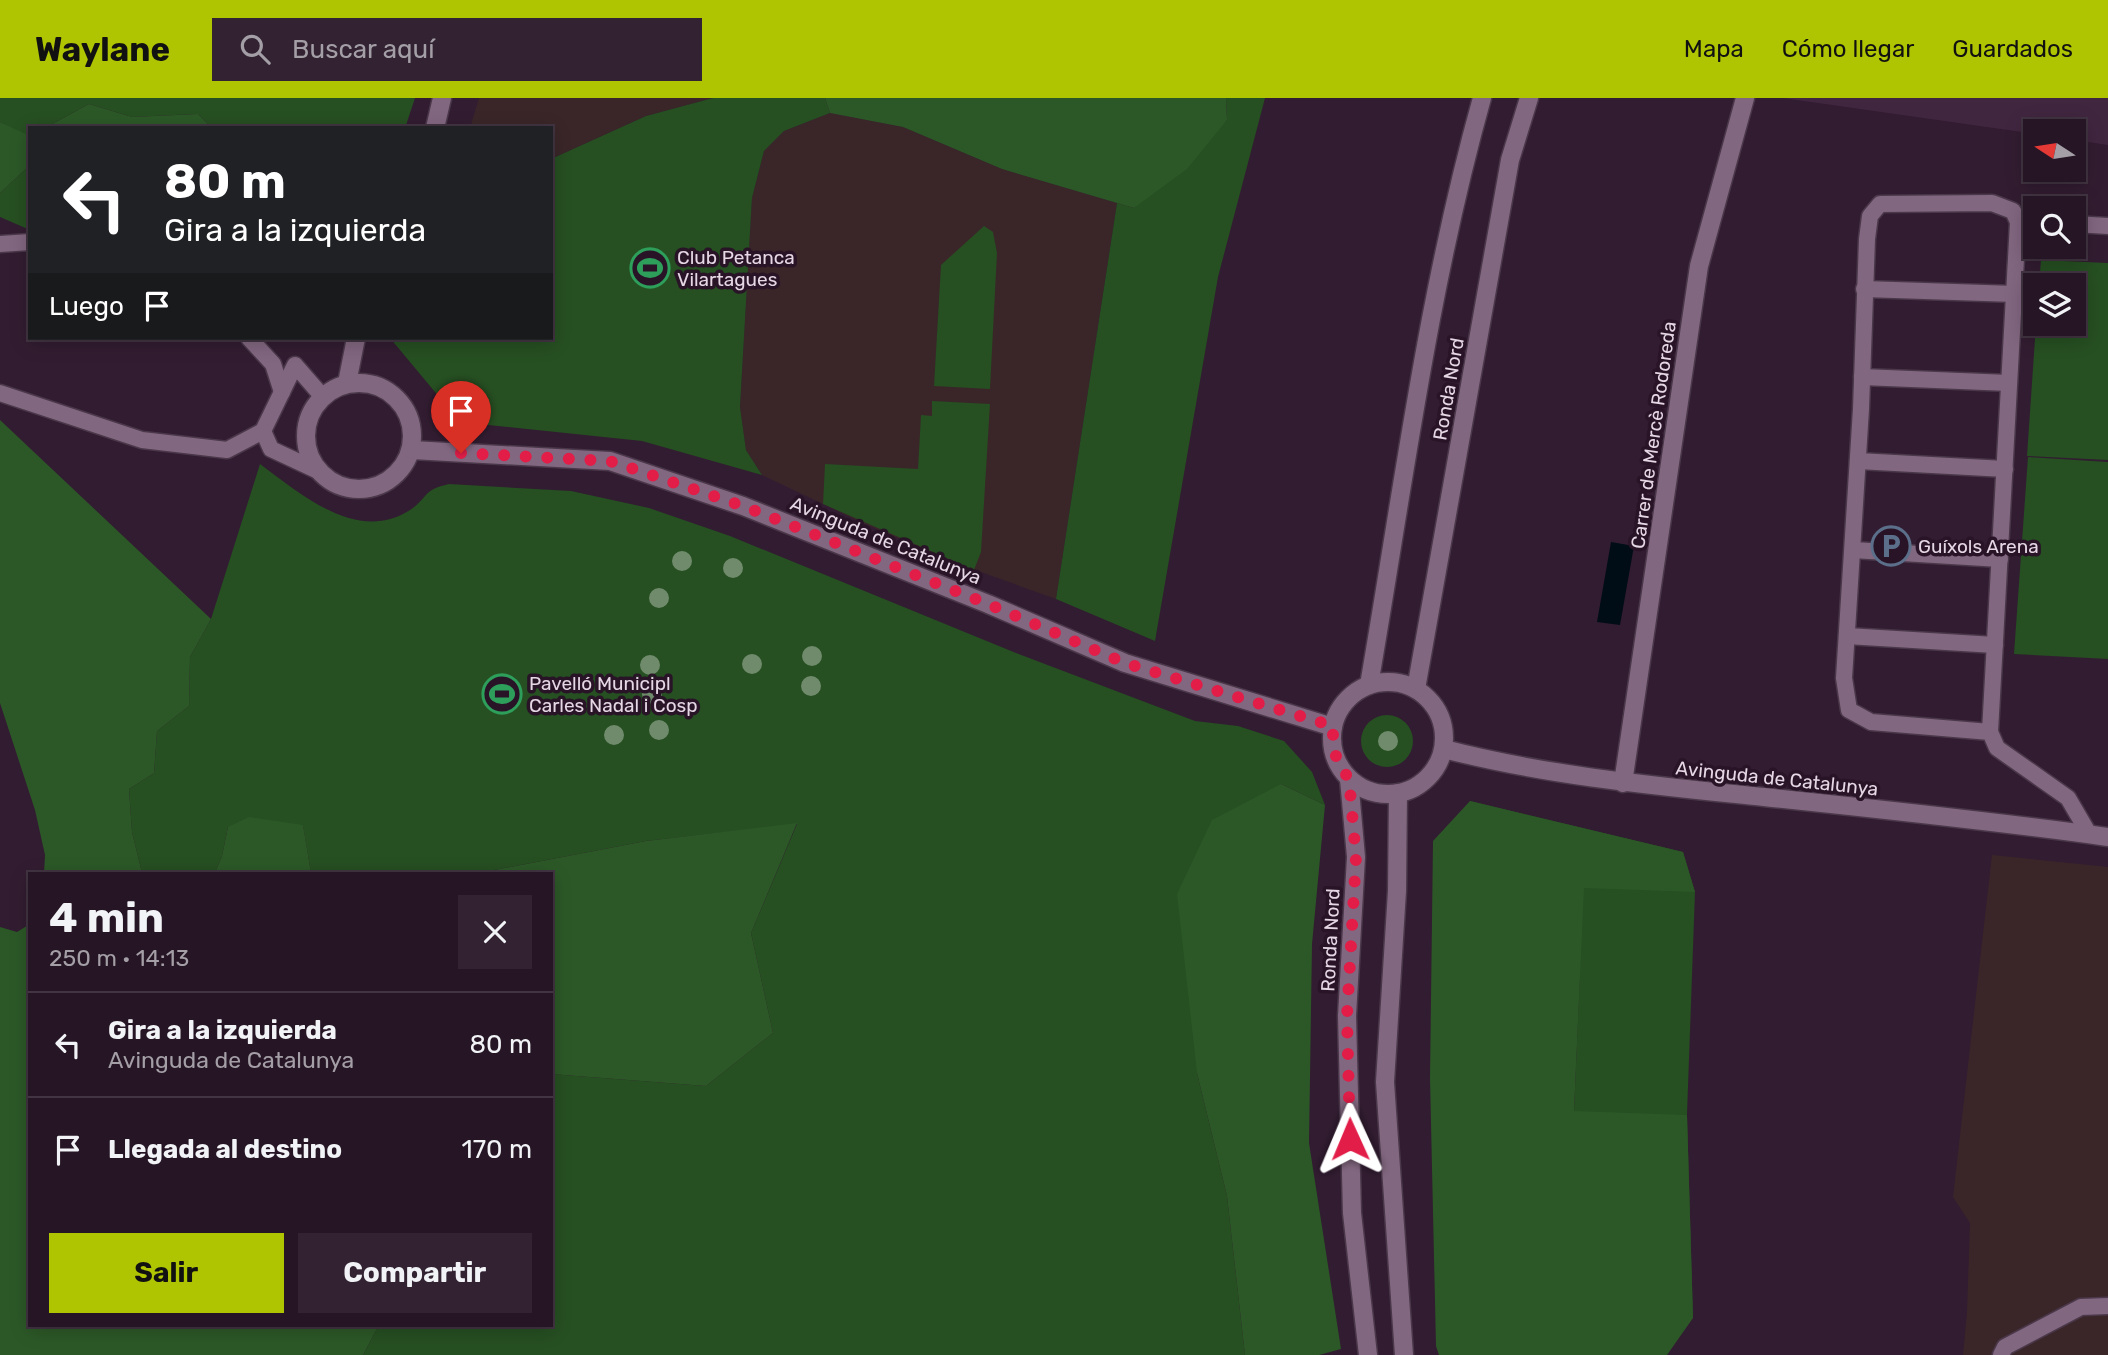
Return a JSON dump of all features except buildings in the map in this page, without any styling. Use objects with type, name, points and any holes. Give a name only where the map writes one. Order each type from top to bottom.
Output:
[{"type":"street","points":[[435,126],[442,98]]},
{"type":"street","name":"Ronda Nord","points":[[1369,685],[1409,438],[1461,174],[1482,98]]},
{"type":"street","name":"Ronda Nord","points":[[1416,689],[1510,160],[1529,98]]},
{"type":"street","name":"Carrer de Mercè Rodoreda","points":[[1623,783],[1699,266],[1745,98]]},
{"type":"street","points":[[346,383],[356,340]]},
{"type":"street","points":[[346,383],[369,383],[389,391],[405,407],[413,428],[412,450],[397,476],[370,490],[340,488],[316,470],[306,446],[307,419],[322,396],[346,383]]},
{"type":"street","name":"Avinguda de Catalunya","points":[[412,450],[610,461],[743,506],[988,604],[1125,663],[1333,726]]},
{"type":"street","points":[[1333,726],[1340,709],[1353,694],[1369,685],[1385,681],[1401,682],[1416,689],[1430,699],[1439,714],[1444,731],[1444,749],[1438,764],[1427,778],[1414,788],[1398,793],[1380,793],[1349,779]]},
{"type":"street","name":"Ronda Nord","points":[[1333,726],[1333,746],[1338,763],[1349,779],[1356,857],[1347,1016],[1352,1213],[1368,1355]]},
{"type":"street","name":"Avinguda de Catalunya","points":[[1444,749],[1623,783],[1985,820],[2108,837]]},
{"type":"street","points":[[1398,793],[1397,891],[1385,1082],[1404,1355]]},
{"type":"lane","points":[[1990,732],[1871,722],[1849,710],[1843,678],[1858,461],[1864,289],[1870,216],[1880,204],[1992,203],[2013,211],[2018,222],[1990,732],[1997,748],[2068,799],[2089,834]]},
{"type":"lane","points":[[2018,222],[2023,222]]},
{"type":"lane","points":[[2086,225],[2108,226]]},
{"type":"lane","points":[[0,244],[28,242]]},
{"type":"lane","points":[[1864,289],[2015,294]]},
{"type":"lane","points":[[251,340],[273,364],[282,392]]},
{"type":"lane","points":[[0,393],[142,440],[227,450],[263,431],[295,365],[322,396]]},
{"type":"lane","points":[[1862,377],[2010,383]]},
{"type":"lane","points":[[263,431],[271,449],[316,470]]},
{"type":"lane","points":[[1858,461],[2005,469]]},
{"type":"lane","points":[[1853,550],[2000,559]]},
{"type":"lane","points":[[1847,636],[1995,645]]},
{"type":"lane","points":[[2001,1355],[2005,1348],[2081,1307],[2108,1306]]},
{"type":"shaded area","points":[[479,98],[713,98],[646,116],[553,158],[553,126],[471,126]]},
{"type":"shaded area","points":[[1783,98],[2108,98],[2108,145],[2086,142],[2086,119],[2023,119],[2023,132]]},
{"type":"shaded area","points":[[830,113],[903,127],[1002,169],[1117,203],[1056,599],[964,566],[865,524],[762,475],[746,450],[740,407],[752,198],[764,151],[784,131]]},
{"type":"shaded area","points":[[1611,542],[1634,546],[1620,625],[1597,622]]},
{"type":"shaded area","points":[[1992,855],[2108,867],[2108,1355],[1963,1355],[1970,1223],[1953,1197]]},
{"type":"green space","points":[[0,98],[415,98],[406,126],[210,126],[198,114],[132,117],[89,104],[49,126],[28,126],[28,137],[0,122]]},
{"type":"green space","name":"Club Petanca Vilartagues","points":[[713,98],[825,98],[830,113],[784,131],[764,151],[752,198],[740,407],[746,450],[762,475],[642,441],[469,423],[445,404],[392,340],[553,340],[553,158],[646,116]]},
{"type":"green space","points":[[825,98],[1226,98],[1227,120],[1187,169],[1134,208],[1002,169],[903,127],[830,113]]},
{"type":"green space","points":[[1226,98],[1265,98],[1218,277],[1155,641],[1056,599],[1117,203],[1134,208],[1227,120]]},
{"type":"green space","points":[[89,104],[132,117],[198,114],[210,126],[49,126]]},
{"type":"green space","points":[[0,122],[28,135],[28,167],[0,193]]},
{"type":"green space","points":[[28,167],[28,229],[0,217],[0,193]]},
{"type":"green space","points":[[984,226],[993,232],[997,253],[990,389],[934,386],[941,265]]},
{"type":"green space","points":[[2041,260],[2108,263],[2108,460],[2027,456],[2035,336],[2086,336],[2086,273],[2040,273]]},
{"type":"green space","points":[[932,401],[990,404],[981,552],[974,570],[823,504],[825,464],[918,469],[921,415],[932,416]]},
{"type":"green space","points":[[0,420],[211,619],[190,657],[189,706],[157,731],[154,773],[129,789],[132,832],[142,872],[44,872],[45,855],[35,810],[0,703]]},
{"type":"green space","points":[[2028,457],[2108,462],[2108,659],[2014,654]]},
{"type":"green space","points":[[260,464],[293,489],[330,511],[370,521],[390,519],[410,510],[430,491],[449,484],[571,491],[649,508],[730,536],[1016,653],[1195,721],[1238,726],[1284,741],[1312,772],[1325,805],[1281,784],[1197,1073],[1227,1196],[1245,1355],[363,1355],[378,1327],[553,1327],[553,1074],[706,1086],[773,1033],[751,933],[797,824],[646,841],[484,872],[311,872],[303,826],[228,827],[215,872],[142,872],[132,832],[129,789],[154,773],[157,731],[189,706],[190,657],[211,619]]},
{"type":"green space","points":[[1387,715],[1406,722],[1413,741],[1406,760],[1387,767],[1368,760],[1361,741],[1368,722]]},
{"type":"green space","points":[[1281,784],[1325,805],[1312,944],[1309,1143],[1341,1349],[1319,1355],[1245,1355],[1227,1196],[1197,1073],[1177,894],[1212,820]]},
{"type":"green space","points":[[1470,801],[1683,852],[1695,892],[1687,1115],[1693,1318],[1606,1203],[1574,1111],[1580,971]]},
{"type":"green space","points":[[1470,801],[1683,852],[1695,892],[1584,888],[1574,1111],[1687,1115],[1693,1318],[1667,1355],[1439,1355],[1436,1346],[1430,1078],[1433,841]]},
{"type":"green space","points":[[249,817],[303,825],[311,872],[215,872],[228,827]]},
{"type":"green space","points":[[797,823],[751,933],[773,1033],[706,1086],[553,1074],[553,872],[484,872],[646,841]]},
{"type":"green space","points":[[28,925],[28,1327],[378,1327],[363,1355],[0,1355],[0,927],[17,932]]},
{"type":"place","name":"Club Petanca Vilartagues","points":[[650,268]]},
{"type":"place","name":"Guíxols Arena","points":[[1891,546]]},
{"type":"place","name":"Pavelló Municipl Carles Nadal i Cosp","points":[[502,694]]},
{"type":"route","points":[[461,453],[610,461],[743,506],[988,604],[1125,663],[1333,726],[1333,746],[1338,763],[1349,779],[1356,857],[1347,1016],[1350,1139]]}]
